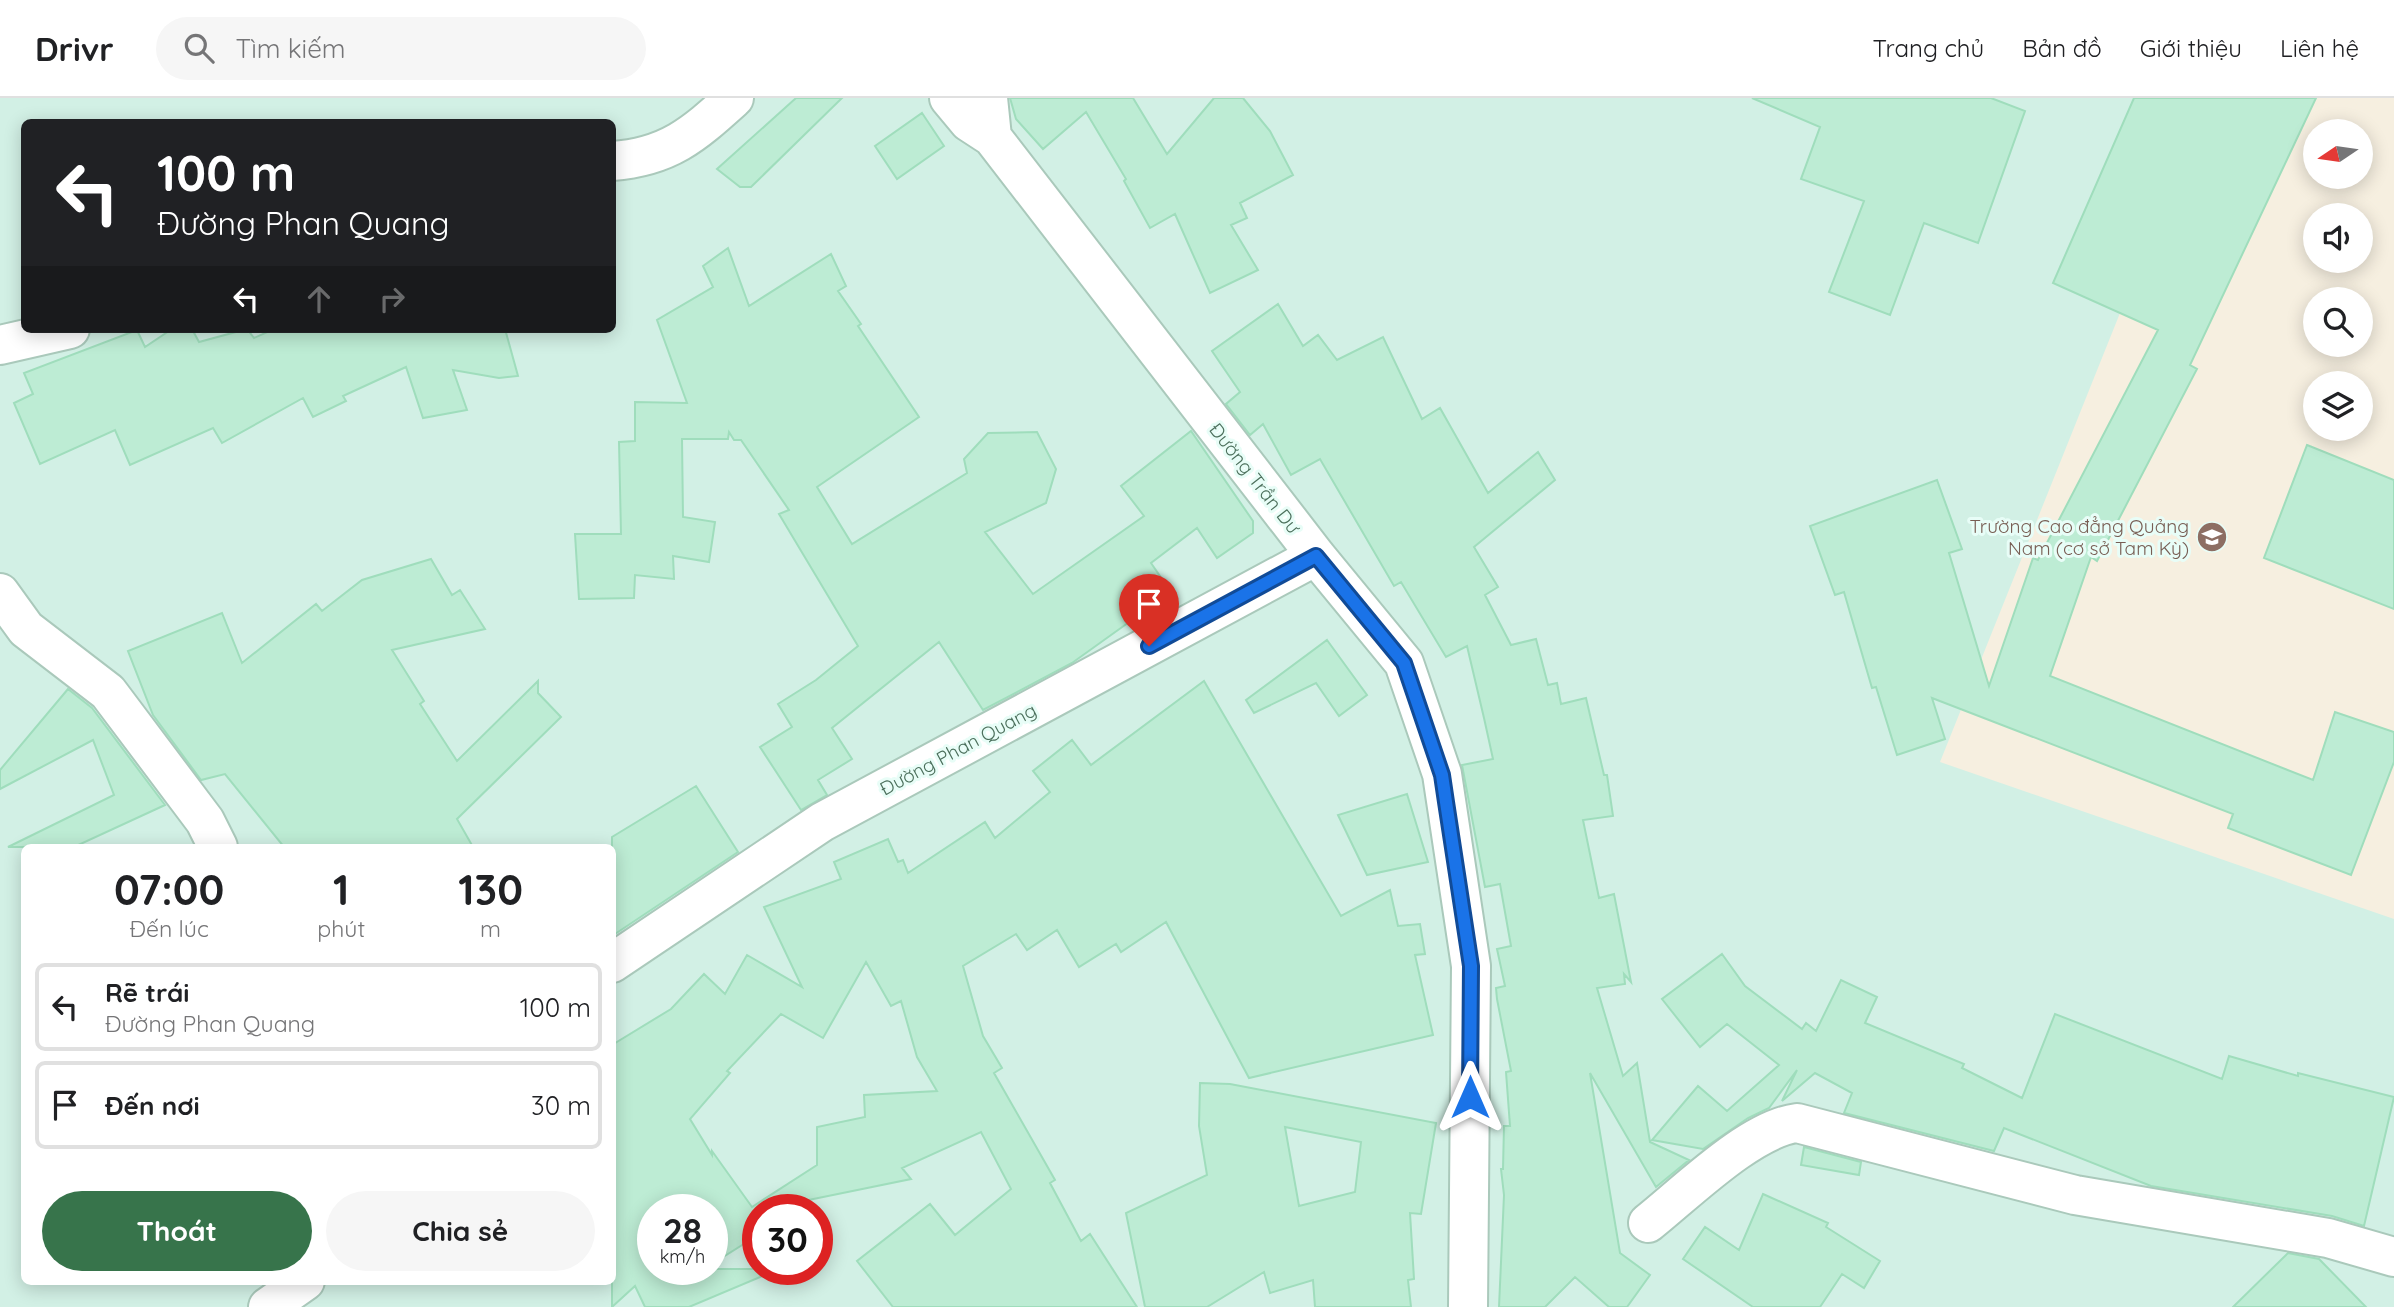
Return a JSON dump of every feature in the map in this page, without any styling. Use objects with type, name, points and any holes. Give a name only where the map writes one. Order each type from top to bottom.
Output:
[{"type":"street","points":[[616,161],[640,159],[671,148],[691,137],[734,98]]},
{"type":"street","name":"Đường Trần Dư","points":[[948,98],[970,122],[992,137],[1316,556],[1404,663],[1442,775],[1471,966],[1468,1307]]},
{"type":"street","points":[[988,98],[992,137]]},
{"type":"street","points":[[0,345],[52,333]]},
{"type":"street","name":"Đường Phan Quang","points":[[616,960],[822,822],[1316,556]]},
{"type":"street","points":[[0,593],[26,629],[108,692],[205,821],[216,844]]},
{"type":"street","points":[[1648,1223],[1757,1136],[1780,1125],[1797,1123],[2075,1195],[2328,1238],[2394,1257]]},
{"type":"street","points":[[268,1307],[299,1285]]},
{"type":"shaded area","points":[[0,98],[2394,98],[2394,1307],[0,1307]]},
{"type":"shaded area","name":"Trường Cao đẳng Quảng Nam (cơ sở Tam Kỳ)","points":[[2214,98],[2394,98],[2394,919],[1940,762],[2120,313]]},
{"type":"building","points":[[796,98],[842,98],[751,187],[740,187],[717,169]]},
{"type":"building","points":[[1010,98],[1133,98],[1167,154],[1214,98],[1243,98],[1270,131],[1293,175],[1240,203],[1247,218],[1231,225],[1258,270],[1210,293],[1175,214],[1150,228],[1124,181],[1126,179],[1086,112],[1043,149],[1016,119]]},
{"type":"building","points":[[1752,98],[1991,98],[2025,111],[1978,243],[1924,223],[1890,315],[1829,292],[1864,201],[1801,179],[1820,127]]},
{"type":"building","points":[[2134,98],[2316,98],[2306,119],[2303,119],[2303,126],[2190,365],[2197,369],[2097,561],[2091,557],[2050,676],[2313,780],[2335,712],[2394,732],[2394,762],[2351,875],[2228,828],[2233,814],[1932,698],[1945,739],[1897,755],[1876,687],[1872,688],[1844,592],[1835,595],[1810,526],[1937,480],[1962,549],[1949,553],[1989,686],[2033,558],[2038,560],[2158,330],[2053,283]]},
{"type":"building","points":[[922,113],[944,146],[897,179],[875,146]]},
{"type":"building","points":[[728,248],[749,306],[831,254],[846,286],[838,291],[861,324],[858,326],[919,417],[817,487],[852,544],[967,473],[964,459],[988,433],[1037,432],[1056,469],[1046,503],[985,532],[1033,594],[1144,516],[1121,486],[1191,431],[1253,521],[1253,533],[1217,558],[1197,528],[1151,563],[1171,592],[1072,663],[983,710],[939,642],[832,728],[852,759],[818,780],[827,795],[801,810],[760,747],[792,727],[778,704],[816,680],[858,646],[779,514],[789,510],[741,440],[734,440],[729,432],[728,439],[682,439],[683,517],[715,522],[709,562],[673,556],[674,579],[635,575],[634,598],[579,599],[575,534],[621,534],[619,442],[635,441],[635,402],[687,403],[657,320],[713,287],[703,266]]},
{"type":"building","points":[[1278,304],[1303,346],[1318,335],[1337,360],[1383,337],[1422,419],[1440,408],[1488,493],[1538,452],[1555,480],[1474,547],[1498,587],[1485,595],[1511,645],[1536,639],[1548,685],[1557,683],[1561,704],[1586,698],[1604,775],[1607,775],[1613,816],[1583,820],[1599,898],[1614,894],[1631,982],[1624,974],[1625,984],[1597,988],[1623,1076],[1637,1063],[1650,1142],[1689,1160],[1656,1187],[1590,1073],[1620,1253],[1650,1275],[1627,1307],[1609,1307],[1575,1277],[1545,1307],[1499,1307],[1504,1195],[1501,1169],[1504,1126],[1510,1126],[1506,1072],[1511,1071],[1497,999],[1496,988],[1505,986],[1497,949],[1511,946],[1500,884],[1485,887],[1462,765],[1493,759],[1484,718],[1467,646],[1446,657],[1401,582],[1394,586],[1320,459],[1291,475],[1263,424],[1250,435],[1226,404],[1240,392],[1212,351]]},
{"type":"building","points":[[129,333],[138,333],[145,347],[166,333],[194,333],[199,342],[232,333],[250,333],[254,338],[265,333],[506,333],[518,376],[499,378],[453,370],[467,410],[423,418],[406,367],[343,396],[346,401],[313,417],[303,398],[222,443],[213,428],[130,465],[115,430],[40,464],[14,403],[33,394],[24,373]]},
{"type":"building","points":[[2307,445],[2394,480],[2394,609],[2264,558]]},
{"type":"building","points":[[431,559],[452,595],[460,590],[485,629],[392,650],[424,701],[420,704],[457,761],[538,681],[538,693],[561,717],[457,819],[471,844],[282,844],[225,774],[201,780],[153,715],[128,651],[222,613],[242,663],[316,604],[322,611],[362,580]]},
{"type":"building","points":[[1327,640],[1367,695],[1339,716],[1316,683],[1254,713],[1246,700]]},
{"type":"building","points":[[1204,681],[1341,916],[1390,890],[1398,926],[1420,924],[1425,954],[1415,955],[1433,1035],[1249,1078],[1166,922],[1121,952],[1116,944],[1079,967],[1057,930],[1027,950],[1016,934],[963,966],[983,1036],[1002,1068],[994,1073],[1055,1180],[1050,1183],[1081,1241],[1090,1234],[1137,1307],[893,1307],[857,1261],[930,1204],[955,1235],[1011,1189],[981,1132],[902,1168],[911,1179],[833,1195],[772,1194],[817,1165],[817,1127],[865,1117],[864,1095],[937,1091],[917,1057],[901,1001],[891,1006],[866,962],[823,1038],[781,1014],[727,1071],[730,1073],[690,1119],[712,1155],[712,1151],[743,1194],[742,1245],[728,1254],[728,1194],[637,1194],[637,1285],[728,1285],[728,1269],[742,1269],[742,1285],[689,1307],[645,1307],[635,1286],[612,1307],[612,1285],[616,1285],[616,1043],[671,1009],[704,974],[725,994],[747,955],[802,987],[764,907],[841,879],[834,862],[888,839],[898,862],[903,860],[908,873],[985,822],[995,838],[1050,792],[1033,771],[1072,740],[1091,765]]},
{"type":"building","points":[[68,689],[92,708],[165,805],[80,844],[21,844],[21,847],[8,847],[114,795],[93,740],[0,789],[0,770]]},
{"type":"building","points":[[696,786],[738,852],[616,933],[616,844],[612,844],[612,837]]},
{"type":"building","points":[[1407,794],[1428,862],[1367,875],[1338,815]]},
{"type":"building","points":[[1722,954],[1745,986],[1802,1029],[1806,1023],[1816,1031],[1841,980],[1877,997],[1865,1023],[1964,1064],[1962,1068],[2022,1098],[2055,1014],[2222,1079],[2229,1056],[2298,1076],[2298,1073],[2394,1097],[2364,1226],[2332,1216],[2151,1186],[2004,1128],[1994,1151],[1844,1113],[1852,1093],[1815,1073],[1782,1101],[1797,1070],[1769,1108],[1748,1118],[1703,1149],[1652,1140],[1698,1086],[1727,1111],[1779,1065],[1727,1024],[1700,1047],[1662,999]]},
{"type":"building","points":[[1200,1083],[1230,1084],[1436,1123],[1421,1214],[1410,1213],[1414,1279],[1408,1280],[1411,1307],[1315,1307],[1313,1280],[1270,1293],[1264,1272],[1207,1307],[1145,1307],[1126,1213],[1207,1175],[1199,1126]],"holes":[[[1285,1127],[1361,1142],[1355,1192],[1299,1206]]]},
{"type":"building","points":[[1804,1147],[1861,1162],[1859,1175],[1801,1165]]},
{"type":"building","points":[[1763,1194],[1828,1223],[1826,1227],[1880,1261],[1864,1288],[1842,1274],[1820,1307],[1753,1307],[1683,1259],[1705,1227],[1739,1250]]},
{"type":"building","points":[[2288,1253],[2319,1259],[2366,1307],[2233,1307]]},
{"type":"place","name":"Trường Cao đẳng Quảng Nam (cơ sở Tam Kỳ)","points":[[2212,537]]},
{"type":"route","points":[[1149,646],[1240,594],[1316,556],[1404,663],[1442,775],[1471,966],[1470,1097]]}]
